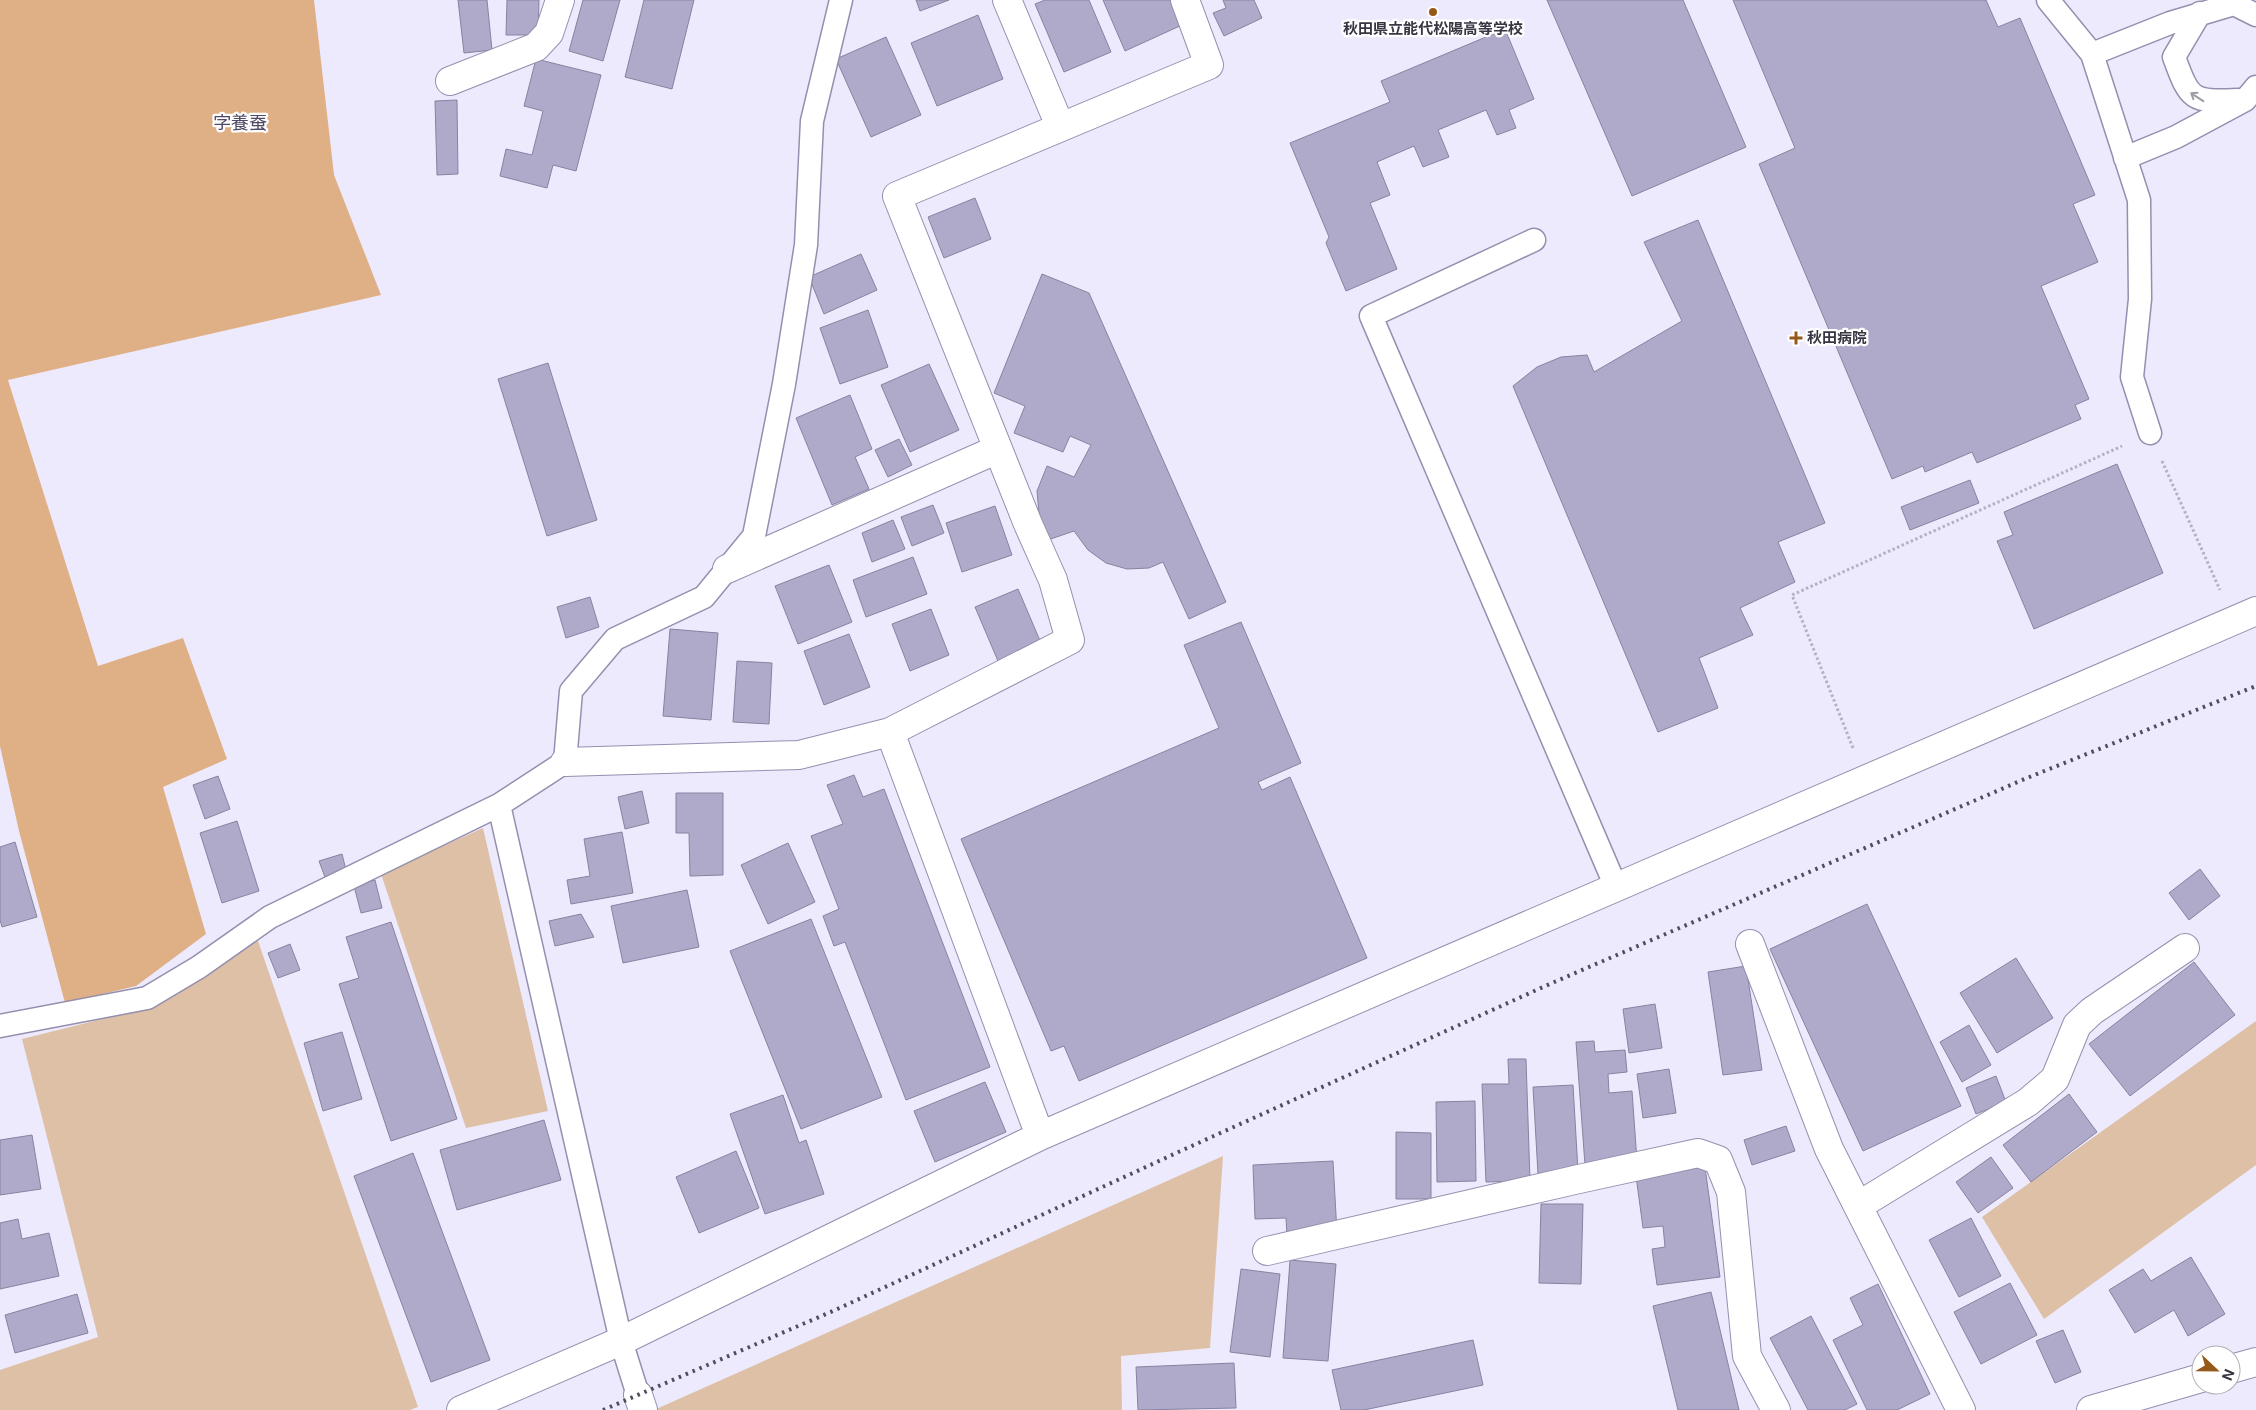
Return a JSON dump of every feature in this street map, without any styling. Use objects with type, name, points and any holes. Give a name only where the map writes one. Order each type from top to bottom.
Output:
[{"type":"street","points":[[450,81],[536,47],[548,33],[560,0]]},
{"type":"street","points":[[1007,0],[1060,126]]},
{"type":"street","points":[[565,762],[799,755],[890,732],[1070,640],[1053,580],[998,449],[897,196],[1060,126],[1209,66],[1185,0]]},
{"type":"street","points":[[727,569],[998,449]]},
{"type":"street","points":[[461,1410],[621,1341],[1040,1136],[2245,616]]},
{"type":"street","points":[[890,732],[1040,1136]]},
{"type":"street","points":[[1750,944],[1828,1149],[1961,1410]]},
{"type":"street","points":[[1858,1206],[2028,1102],[2056,1079],[2077,1025],[2092,1011],[2185,948]]},
{"type":"street","points":[[1268,1251],[1698,1153],[1718,1160],[1731,1192],[1747,1356],[1776,1410]]},
{"type":"street","points":[[2241,1366],[2256,1362]]},
{"type":"street","points":[[2092,1410],[2191,1381]]},
{"type":"lane","points":[[0,1026],[146,998],[199,967],[270,917],[499,805],[565,762],[571,690],[615,639],[704,597],[727,569],[754,536],[784,384],[806,245],[812,121],[840,0]]},
{"type":"lane","points":[[2048,0],[2092,54],[2139,200],[2140,299],[2132,378],[2150,433]]},
{"type":"lane","points":[[2092,54],[2200,13],[2234,4],[2256,15]]},
{"type":"lane","points":[[2200,13],[2174,57],[2185,89],[2204,101],[2250,93]]},
{"type":"lane","points":[[2126,158],[2176,137],[2250,93]]},
{"type":"lane","points":[[1534,240],[1372,316],[1616,887]]},
{"type":"lane","points":[[499,805],[621,1341],[641,1402]]},
{"type":"path","points":[[1865,779],[1792,595],[2150,433],[2245,616]]},
{"type":"shaded area","points":[[0,0],[314,0],[334,175],[381,295],[8,380],[98,666],[183,638],[227,759],[163,787],[206,934],[136,986],[65,1003],[19,831],[0,746]]},
{"type":"shaded area","points":[[483,828],[548,1111],[466,1128],[381,874]]},
{"type":"shaded area","points":[[257,938],[418,1407],[410,1410],[0,1410],[0,1370],[98,1337],[22,1039],[150,1007]]},
{"type":"shaded area","points":[[2256,1021],[2256,1165],[2044,1319],[1982,1217]]},
{"type":"shaded area","points":[[1223,1156],[1210,1348],[1121,1356],[1122,1410],[654,1410]]},
{"type":"building","points":[[458,0],[487,0],[492,50],[464,53]]},
{"type":"building","points":[[507,0],[539,0],[538,35],[506,35]]},
{"type":"building","points":[[583,0],[620,0],[603,61],[569,51]]},
{"type":"building","points":[[644,0],[694,0],[672,89],[625,77]]},
{"type":"building","points":[[916,0],[949,0],[920,11]]},
{"type":"building","points":[[1045,0],[1089,0],[1111,52],[1064,72],[1035,4]]},
{"type":"building","points":[[1103,0],[1171,0],[1182,25],[1125,51]]},
{"type":"building","points":[[1223,0],[1254,0],[1262,18],[1224,36],[1213,13],[1226,8]]},
{"type":"building","points":[[1547,0],[1683,0],[1746,147],[1632,196]]},
{"type":"building","points":[[1733,0],[1986,0],[1998,27],[2020,18],[2095,195],[2073,204],[2098,262],[2041,286],[2089,399],[2075,405],[2081,419],[1977,463],[1972,452],[1925,472],[1923,466],[1892,479],[1759,164],[1795,148]]},
{"type":"building","points":[[978,15],[1003,79],[937,106],[911,43]]},
{"type":"building","points":[[1505,29],[1534,99],[1509,110],[1516,128],[1497,135],[1486,110],[1438,130],[1449,157],[1423,167],[1414,146],[1377,162],[1390,195],[1370,203],[1397,269],[1346,291],[1326,243],[1329,237],[1290,143],[1390,102],[1381,81]]},
{"type":"building","points":[[886,37],[921,115],[871,137],[836,59]]},
{"type":"building","points":[[536,59],[601,75],[576,171],[553,165],[547,188],[500,176],[506,149],[532,155],[543,111],[524,106]]},
{"type":"building","points":[[457,100],[458,174],[437,175],[435,101]]},
{"type":"building","points":[[975,198],[991,239],[944,258],[928,217]]},
{"type":"building","points":[[1698,220],[1825,523],[1778,542],[1795,582],[1740,608],[1753,635],[1699,658],[1718,708],[1658,732],[1513,386],[1537,367],[1561,357],[1587,355],[1594,372],[1682,321],[1644,242]]},
{"type":"building","points":[[861,254],[877,290],[824,314],[809,277]]},
{"type":"building","points":[[1042,274],[1089,293],[1226,602],[1189,619],[1163,562],[1149,568],[1127,569],[1106,563],[1088,550],[1074,531],[1045,541],[1040,525],[1037,491],[1047,466],[1074,477],[1091,445],[1070,436],[1063,452],[1014,433],[1025,406],[994,393]]},
{"type":"building","points":[[868,310],[888,367],[840,384],[820,328]]},
{"type":"building","points":[[548,363],[597,520],[547,536],[498,379]]},
{"type":"building","points":[[929,364],[959,430],[910,452],[881,385]]},
{"type":"building","points":[[850,395],[872,449],[855,457],[869,489],[832,505],[796,418]]},
{"type":"building","points":[[899,439],[912,465],[888,477],[875,450]]},
{"type":"building","points":[[2117,464],[2163,573],[2034,629],[1997,541],[2013,535],[2004,512]]},
{"type":"building","points":[[1970,480],[1979,503],[1910,530],[1901,507]]},
{"type":"building","points":[[933,505],[944,533],[912,546],[901,517]]},
{"type":"building","points":[[995,506],[1012,555],[962,572],[946,523]]},
{"type":"building","points":[[893,520],[905,549],[872,562],[862,533]]},
{"type":"building","points":[[913,557],[927,594],[866,617],[853,580]]},
{"type":"building","points":[[829,565],[852,622],[798,644],[775,586]]},
{"type":"building","points":[[1018,589],[1041,643],[998,661],[975,607]]},
{"type":"building","points":[[590,597],[599,627],[566,638],[557,607]]},
{"type":"building","points":[[931,609],[949,655],[910,671],[892,624]]},
{"type":"building","points":[[1241,622],[1301,763],[1258,782],[1262,790],[1290,777],[1367,958],[1079,1081],[1064,1046],[1051,1051],[961,839],[1219,728],[1184,645]]},
{"type":"building","points":[[670,629],[718,633],[711,720],[663,716]]},
{"type":"building","points":[[849,634],[870,687],[824,705],[804,651]]},
{"type":"building","points":[[737,661],[772,663],[769,724],[733,722]]},
{"type":"building","points":[[854,775],[863,797],[884,789],[990,1067],[906,1100],[845,942],[834,946],[823,916],[839,909],[811,836],[843,824],[827,785]]},
{"type":"building","points":[[218,776],[230,809],[205,819],[193,785]]},
{"type":"building","points":[[642,791],[649,823],[625,829],[618,797]]},
{"type":"building","points":[[676,793],[723,793],[723,875],[690,876],[689,833],[676,833]]},
{"type":"building","points":[[237,821],[259,891],[222,903],[200,833]]},
{"type":"building","points":[[622,832],[633,893],[571,904],[567,880],[590,876],[584,839]]},
{"type":"building","points":[[15,842],[37,917],[2,927],[0,920],[0,847]]},
{"type":"building","points":[[788,843],[815,902],[768,924],[741,865]]},
{"type":"building","points":[[342,854],[346,870],[325,877],[319,861]]},
{"type":"building","points":[[2200,869],[2220,896],[2189,920],[2169,893]]},
{"type":"building","points":[[375,880],[382,908],[361,913],[354,886]]},
{"type":"building","points":[[687,890],[699,947],[623,963],[611,906]]},
{"type":"building","points":[[1867,904],[1961,1106],[1863,1151],[1770,949]]},
{"type":"building","points":[[581,914],[594,937],[555,946],[549,921]]},
{"type":"building","points":[[811,919],[882,1097],[801,1129],[730,951]]},
{"type":"building","points":[[391,922],[457,1119],[391,1141],[339,984],[359,978],[346,937]]},
{"type":"building","points":[[290,944],[300,970],[278,978],[268,953]]},
{"type":"building","points":[[2016,958],[2053,1018],[1997,1053],[1960,993]]},
{"type":"building","points":[[2194,962],[2235,1015],[2130,1096],[2089,1044]]},
{"type":"building","points":[[1746,966],[1762,1070],[1723,1075],[1708,972]]},
{"type":"building","points":[[1655,1004],[1662,1048],[1629,1053],[1623,1009]]},
{"type":"building","points":[[1969,1025],[1991,1065],[1962,1082],[1940,1042]]},
{"type":"building","points":[[342,1032],[362,1099],[323,1111],[304,1043]]},
{"type":"building","points":[[1594,1041],[1595,1052],[1625,1050],[1627,1072],[1608,1074],[1609,1093],[1632,1091],[1637,1161],[1585,1165],[1576,1042]]},
{"type":"building","points":[[1508,1059],[1526,1059],[1530,1181],[1486,1182],[1482,1084],[1509,1084]]},
{"type":"building","points":[[1669,1069],[1676,1113],[1643,1118],[1637,1074]]},
{"type":"building","points":[[1996,1076],[2006,1102],[1976,1114],[1966,1088]]},
{"type":"building","points":[[985,1082],[1006,1132],[935,1162],[914,1111]]},
{"type":"building","points":[[1573,1085],[1578,1171],[1538,1174],[1533,1087]]},
{"type":"building","points":[[2069,1094],[2097,1132],[2031,1182],[2003,1145]]},
{"type":"building","points":[[783,1095],[799,1143],[806,1140],[824,1194],[765,1214],[730,1114]]},
{"type":"building","points":[[1475,1101],[1476,1181],[1437,1182],[1436,1102]]},
{"type":"building","points":[[544,1120],[561,1180],[457,1210],[440,1150]]},
{"type":"building","points":[[1786,1126],[1795,1151],[1752,1165],[1744,1140]]},
{"type":"building","points":[[1396,1132],[1431,1133],[1431,1199],[1396,1199]]},
{"type":"building","points":[[32,1135],[41,1189],[0,1195],[0,1140]]},
{"type":"building","points":[[736,1151],[759,1208],[699,1233],[676,1177]]},
{"type":"building","points":[[413,1153],[490,1360],[431,1382],[354,1176]]},
{"type":"building","points":[[1991,1157],[2013,1188],[1978,1213],[1956,1182]]},
{"type":"building","points":[[1333,1161],[1337,1233],[1287,1236],[1286,1218],[1255,1219],[1253,1165]]},
{"type":"building","points":[[1705,1167],[1720,1277],[1657,1285],[1652,1249],[1665,1247],[1663,1226],[1643,1228],[1636,1176]]},
{"type":"building","points":[[1541,1204],[1583,1204],[1581,1284],[1539,1283]]},
{"type":"building","points":[[1971,1218],[2001,1276],[1959,1297],[1929,1240]]},
{"type":"building","points":[[18,1219],[22,1239],[49,1233],[59,1276],[0,1289],[0,1223]]},
{"type":"building","points":[[2191,1257],[2225,1314],[2188,1336],[2174,1310],[2135,1333],[2109,1290],[2143,1269],[2151,1281]]},
{"type":"building","points":[[1290,1260],[1336,1264],[1328,1361],[1283,1358]]},
{"type":"building","points":[[1241,1269],[1280,1274],[1270,1357],[1230,1352]]},
{"type":"building","points":[[2010,1283],[2037,1335],[1981,1364],[1954,1312]]},
{"type":"building","points":[[1878,1284],[1930,1394],[1897,1410],[1867,1410],[1833,1340],[1863,1325],[1850,1298]]},
{"type":"building","points":[[1711,1292],[1739,1410],[1678,1410],[1653,1306]]},
{"type":"building","points":[[77,1294],[88,1333],[15,1353],[5,1315]]},
{"type":"building","points":[[1811,1316],[1857,1404],[1845,1410],[1808,1410],[1770,1338]]},
{"type":"building","points":[[2063,1330],[2081,1372],[2055,1383],[2036,1341]]},
{"type":"building","points":[[1473,1340],[1483,1385],[1364,1410],[1341,1410],[1332,1370]]},
{"type":"building","points":[[1234,1363],[1236,1408],[1138,1410],[1136,1367]]},
{"type":"railway","points":[[603,1410],[833,1311],[1552,983],[2027,778],[2256,686]]},
{"type":"place","name":"秋田県立能代松陽高等学校","points":[[1433,12]]},
{"type":"place","name":"秋田病院","points":[[1796,338]]},
{"type":"district","name":"字養蚕","points":[[240,123]]}]
